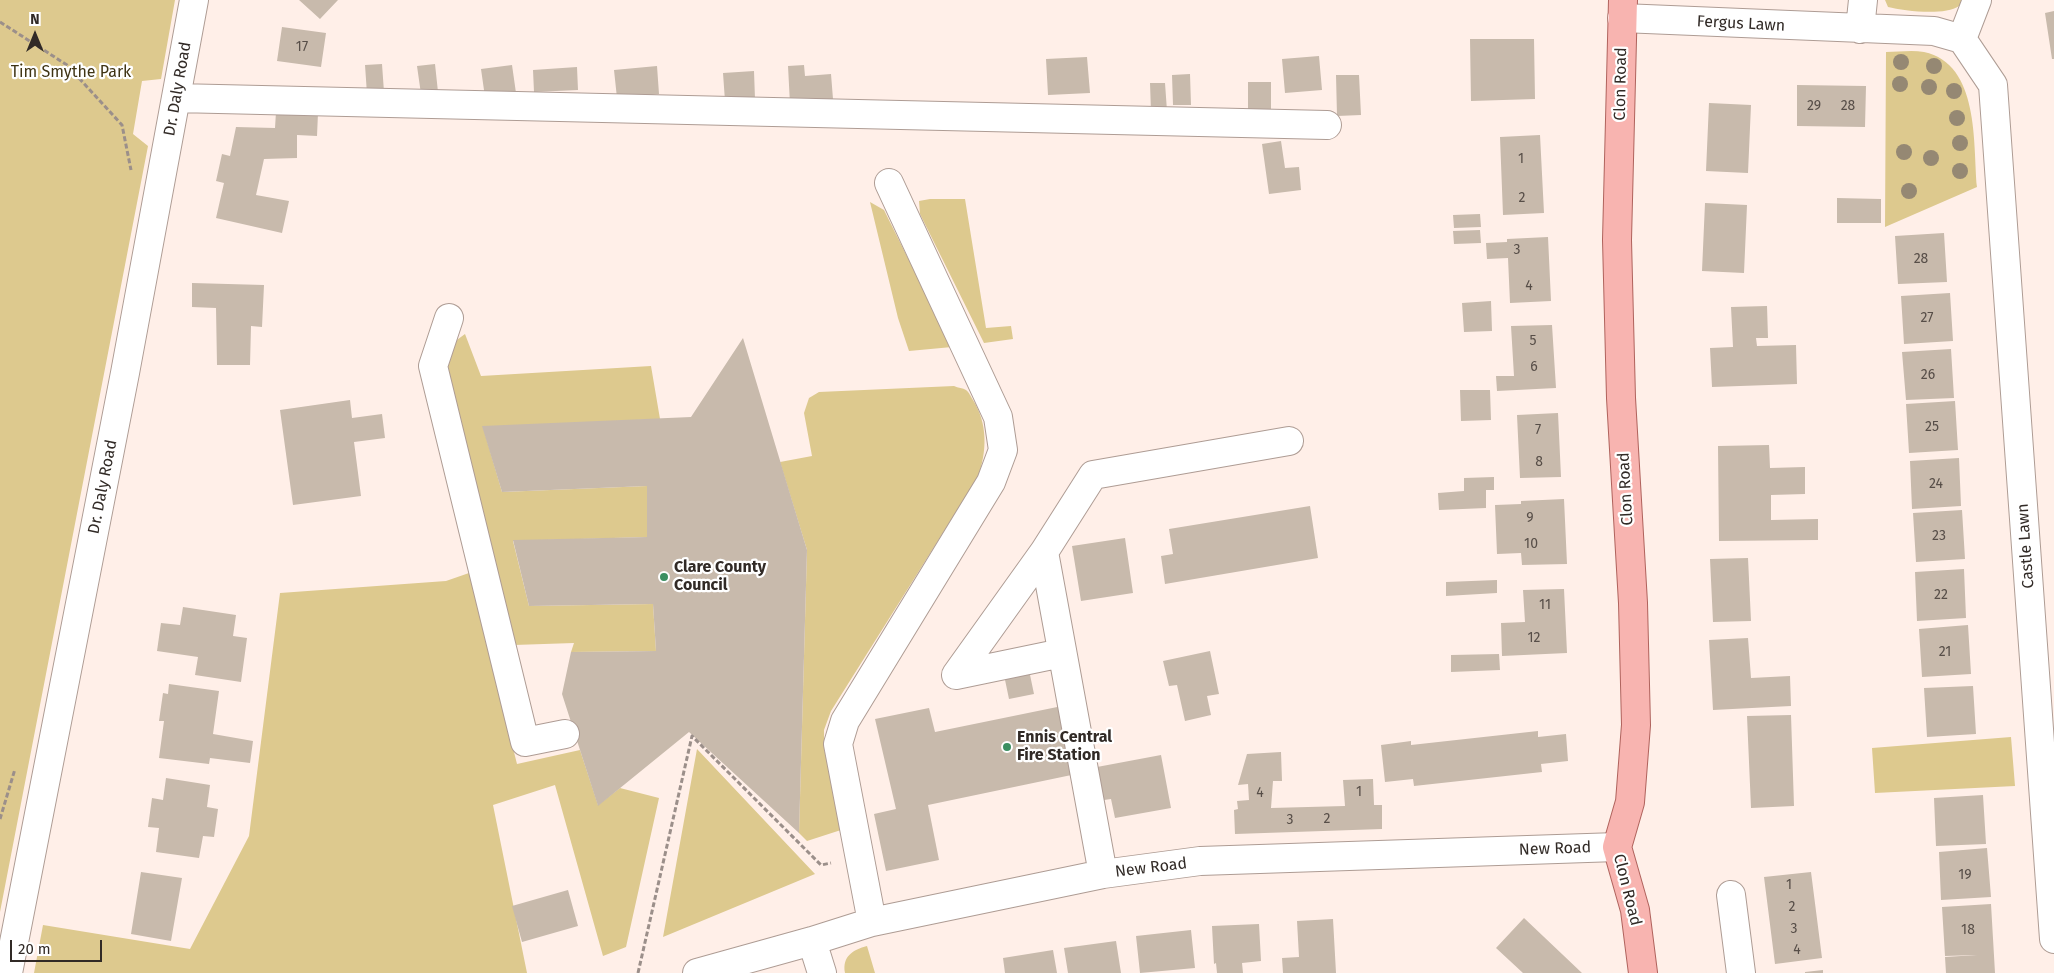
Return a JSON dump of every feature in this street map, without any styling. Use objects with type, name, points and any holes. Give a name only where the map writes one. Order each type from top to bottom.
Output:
[{"type":"main road","name":"Clon Road","points":[[1623,9],[1617,240],[1620,398],[1633,603],[1636,725],[1630,802],[1617,847],[1635,910],[1643,973]]},
{"type":"street","name":"Dr. Daly Road","points":[[8,973],[127,363],[194,0]]},
{"type":"street","points":[[1860,29],[1863,0]]},
{"type":"street","points":[[1962,39],[1977,0]]},
{"type":"street","name":"Fergus Lawn","points":[[1623,9],[1860,29],[1934,31],[1962,39]]},
{"type":"street","name":"Castle Lawn","points":[[1962,39],[1993,84],[2054,939]]},
{"type":"street","points":[[176,98],[1327,125]]},
{"type":"street","points":[[872,922],[838,744],[845,721],[990,482],[1003,450],[998,417],[889,183]]},
{"type":"street","points":[[449,318],[433,366],[525,742],[565,734]]},
{"type":"street","points":[[1062,653],[956,675],[1044,552],[1093,475],[1289,441]]},
{"type":"street","points":[[1044,552],[1103,874]]},
{"type":"street","name":"New Road","points":[[697,973],[872,922],[1103,874],[1200,861],[1617,847]]},
{"type":"street","points":[[1732,895],[1741,973]]},
{"type":"street","points":[[812,941],[822,973]]},
{"type":"path","points":[[0,22],[67,65],[122,125],[132,176]]},
{"type":"path","points":[[638,973],[692,736],[821,866],[859,858]]},
{"type":"path","points":[[0,819],[16,766]]},
{"type":"green space","name":"Tim Smythe Park","points":[[0,0],[175,0],[161,79],[142,81],[133,134],[148,146],[0,912]]},
{"type":"green space","points":[[1885,0],[1964,0],[1960,6],[1953,9],[1935,12],[1888,7]]},
{"type":"green space","points":[[1886,52],[1924,52],[1942,59],[1955,72],[1964,89],[1970,108],[1977,187],[1885,227]]},
{"type":"green space","points":[[930,199],[965,199],[986,328],[1011,326],[1013,339],[984,343],[920,214],[919,201]]},
{"type":"green space","points":[[870,202],[884,210],[952,347],[909,351],[898,318]]},
{"type":"green space","points":[[465,334],[481,376],[651,366],[660,419],[483,427],[502,492],[647,486],[647,537],[513,541],[529,606],[653,604],[656,651],[571,652],[574,643],[514,645],[444,359],[450,345]]},
{"type":"green space","points":[[954,386],[965,389],[968,392],[978,409],[984,428],[983,457],[978,477],[831,711],[824,730],[824,748],[841,830],[807,841],[799,833],[807,550],[780,462],[812,456],[804,413],[809,398],[819,392]]},
{"type":"green space","points":[[469,573],[517,764],[580,750],[598,805],[620,788],[659,798],[626,947],[603,956],[555,785],[493,805],[527,973],[34,973],[43,925],[190,949],[249,836],[280,593],[446,581]]},
{"type":"green space","points":[[2011,737],[2015,786],[1875,793],[1872,748]]},
{"type":"green space","points":[[697,749],[815,874],[663,937]]},
{"type":"green space","points":[[867,946],[875,973],[845,973],[847,958],[853,952]]},
{"type":"building","points":[[299,0],[338,0],[320,19]]},
{"type":"building","points":[[2054,11],[2054,59],[2052,59],[2045,13]]},
{"type":"building","points":[[282,27],[326,33],[321,67],[277,61]]},
{"type":"building","points":[[1470,39],[1534,39],[1535,99],[1471,101]]},
{"type":"building","points":[[1319,56],[1322,90],[1285,93],[1282,59]]},
{"type":"building","points":[[1087,57],[1090,93],[1048,95],[1046,59]]},
{"type":"building","points":[[382,64],[384,92],[367,94],[365,65]]},
{"type":"building","points":[[435,64],[438,92],[421,94],[417,66]]},
{"type":"building","points":[[512,65],[516,93],[485,97],[481,69]]},
{"type":"building","points":[[804,65],[805,76],[831,74],[833,99],[790,104],[788,66]]},
{"type":"building","points":[[657,66],[659,94],[617,98],[614,70]]},
{"type":"building","points":[[577,67],[578,90],[534,92],[533,70]]},
{"type":"building","points":[[754,71],[755,99],[725,101],[723,73]]},
{"type":"building","points":[[1190,74],[1191,105],[1173,105],[1172,75]]},
{"type":"building","points":[[1336,75],[1359,75],[1361,115],[1337,116]]},
{"type":"building","points":[[1248,82],[1271,82],[1271,111],[1248,112]]},
{"type":"building","points":[[1150,83],[1165,83],[1167,111],[1151,112]]},
{"type":"building","points":[[1797,85],[1866,86],[1865,127],[1797,126]]},
{"type":"building","points":[[1709,103],[1751,105],[1748,173],[1706,171]]},
{"type":"building","points":[[276,112],[318,113],[317,136],[297,135],[297,158],[264,159],[256,195],[289,201],[282,233],[216,218],[224,183],[216,181],[222,154],[230,156],[236,127],[275,128]]},
{"type":"building","points":[[1540,135],[1544,213],[1503,215],[1500,137]]},
{"type":"building","points":[[1281,141],[1285,168],[1299,167],[1301,190],[1269,194],[1262,144]]},
{"type":"building","points":[[1837,198],[1881,199],[1881,223],[1837,223]]},
{"type":"building","points":[[1705,203],[1747,205],[1744,273],[1702,271]]},
{"type":"building","points":[[1480,214],[1481,227],[1454,228],[1453,215]]},
{"type":"building","points":[[1480,230],[1481,243],[1454,244],[1453,231]]},
{"type":"building","points":[[1944,233],[1947,282],[1898,284],[1895,236]]},
{"type":"building","points":[[1548,237],[1551,301],[1510,303],[1508,258],[1487,259],[1486,243],[1507,242],[1507,239]]},
{"type":"building","points":[[192,283],[264,285],[262,327],[251,326],[250,365],[217,365],[216,308],[192,307]]},
{"type":"building","points":[[1950,293],[1953,341],[1904,344],[1901,296]]},
{"type":"building","points":[[1491,301],[1492,331],[1464,332],[1462,303]]},
{"type":"building","points":[[1767,306],[1768,338],[1756,338],[1757,346],[1796,345],[1797,384],[1712,387],[1710,348],[1733,347],[1731,307]]},
{"type":"building","points":[[1552,325],[1556,388],[1497,391],[1496,376],[1514,376],[1511,326]]},
{"type":"building","name":"Clare County Council","points":[[743,338],[807,550],[799,833],[689,732],[598,806],[562,694],[571,652],[656,651],[653,604],[529,606],[513,540],[647,537],[647,486],[502,492],[482,426],[691,417]]},
{"type":"building","points":[[1951,349],[1954,398],[1906,400],[1902,352]]},
{"type":"building","points":[[1460,390],[1490,390],[1491,420],[1461,421]]},
{"type":"building","points":[[350,400],[352,418],[382,414],[385,438],[354,442],[361,496],[293,505],[280,410]]},
{"type":"building","points":[[1955,401],[1958,450],[1909,453],[1906,404]]},
{"type":"building","points":[[1558,413],[1561,477],[1520,478],[1517,415]]},
{"type":"building","points":[[1769,445],[1770,468],[1805,467],[1805,494],[1771,495],[1771,520],[1818,519],[1818,540],[1719,541],[1718,446]]},
{"type":"building","points":[[1959,458],[1961,506],[1912,509],[1910,461]]},
{"type":"building","points":[[1494,477],[1494,490],[1486,490],[1486,508],[1439,510],[1438,493],[1464,491],[1464,478]]},
{"type":"building","points":[[1564,499],[1567,564],[1522,565],[1521,553],[1497,554],[1495,505],[1521,504],[1521,501]]},
{"type":"building","points":[[1310,506],[1318,558],[1165,584],[1161,556],[1173,554],[1169,529]]},
{"type":"building","points":[[1962,510],[1965,559],[1916,562],[1913,513]]},
{"type":"building","points":[[1125,538],[1133,593],[1081,601],[1072,546]]},
{"type":"building","points":[[1748,558],[1751,621],[1713,622],[1710,559]]},
{"type":"building","points":[[1964,569],[1966,618],[1917,621],[1915,572]]},
{"type":"building","points":[[1497,580],[1497,593],[1446,596],[1446,582]]},
{"type":"building","points":[[1564,589],[1567,653],[1502,656],[1501,623],[1525,622],[1523,590]]},
{"type":"building","points":[[183,607],[236,615],[233,636],[247,638],[241,682],[195,675],[198,657],[157,651],[161,623],[180,625]]},
{"type":"building","points":[[1968,625],[1971,674],[1922,677],[1919,629]]},
{"type":"building","points":[[1748,638],[1751,678],[1790,676],[1791,706],[1713,710],[1709,640]]},
{"type":"building","points":[[1210,651],[1219,694],[1207,696],[1211,715],[1185,721],[1177,685],[1169,686],[1163,661]]},
{"type":"building","points":[[1499,654],[1500,670],[1451,672],[1451,655]]},
{"type":"building","points":[[1029,670],[1034,694],[1009,699],[1004,675]]},
{"type":"building","points":[[169,684],[219,691],[213,734],[253,741],[250,763],[210,758],[209,764],[159,758],[164,721],[159,721],[163,693],[168,694]]},
{"type":"building","points":[[1973,686],[1976,734],[1927,737],[1924,688]]},
{"type":"building","points":[[1067,705],[1081,773],[928,805],[939,860],[886,871],[874,814],[896,809],[875,719],[929,708],[935,732]]},
{"type":"building","points":[[1791,715],[1794,806],[1751,808],[1747,716]]},
{"type":"building","points":[[1538,731],[1538,737],[1566,734],[1568,761],[1541,764],[1542,772],[1414,786],[1413,779],[1385,782],[1381,745],[1411,741],[1411,745]]},
{"type":"building","points":[[1281,752],[1282,781],[1273,781],[1271,808],[1345,806],[1343,780],[1373,779],[1374,805],[1382,805],[1382,829],[1235,834],[1234,810],[1238,809],[1237,801],[1249,800],[1248,784],[1238,785],[1247,754]]},
{"type":"building","points":[[1161,755],[1171,808],[1115,818],[1111,799],[1104,800],[1097,767]]},
{"type":"building","points":[[166,778],[210,785],[207,807],[218,809],[214,837],[203,836],[199,858],[156,852],[159,828],[148,827],[152,798],[163,800]]},
{"type":"building","points":[[1983,795],[1986,844],[1936,846],[1934,798]]},
{"type":"building","points":[[1987,848],[1991,897],[1941,900],[1939,852]]},
{"type":"building","points":[[141,872],[182,878],[171,941],[131,934]]},
{"type":"building","points":[[1811,872],[1822,958],[1775,964],[1764,877]]},
{"type":"building","points":[[568,890],[578,926],[522,942],[512,906]]},
{"type":"building","points":[[1991,904],[1995,973],[1946,973],[1945,957],[1977,955],[1945,956],[1942,907]]},
{"type":"building","points":[[1524,918],[1582,973],[1523,973],[1496,948]]},
{"type":"building","points":[[1333,919],[1336,973],[1283,973],[1282,958],[1299,957],[1297,921]]},
{"type":"building","points":[[1259,924],[1261,961],[1242,963],[1243,973],[1217,973],[1216,963],[1214,964],[1212,926]]},
{"type":"building","points":[[1191,930],[1195,968],[1140,973],[1136,936]]},
{"type":"building","points":[[1116,941],[1121,973],[1068,973],[1064,948]]},
{"type":"building","points":[[1053,950],[1057,973],[1005,973],[1003,958]]},
{"type":"building","points":[[1823,970],[1823,973],[1805,973],[1805,972]]},
{"type":"place","name":"Clare County Council","points":[[664,577]]},
{"type":"place","name":"Ennis Central Fire Station","points":[[1007,747]]}]
